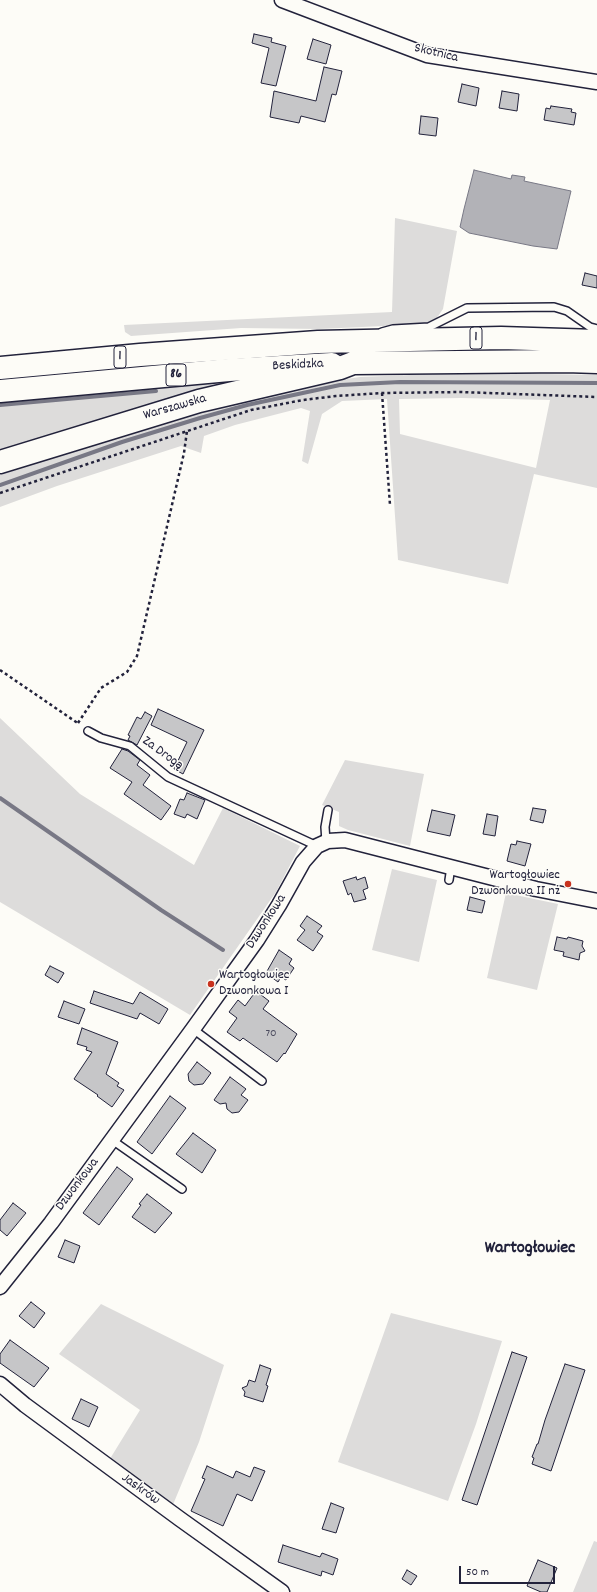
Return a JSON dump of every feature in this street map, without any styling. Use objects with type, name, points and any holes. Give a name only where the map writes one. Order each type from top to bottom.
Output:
[{"type":"main road","name":"Beskidzka","points":[[0,368],[233,347],[355,340],[501,338],[597,341]]},
{"type":"main road","name":"Beskidzka","points":[[0,391],[229,370],[353,363],[597,362]]},
{"type":"main road","name":"Warszawska","points":[[0,462],[199,401],[340,368],[353,363]]},
{"type":"street","name":"Skotnica","points":[[282,0],[427,55],[597,82]]},
{"type":"street","points":[[321,844],[335,840],[345,840],[450,874],[536,888],[597,901]]},
{"type":"street","name":"Dzwonkowa","points":[[0,1287],[50,1223],[193,1029],[261,934],[303,862],[321,844]]},
{"type":"street","name":"Jaskrów","points":[[0,1384],[25,1405],[282,1592]]},
{"type":"lane","points":[[355,340],[393,329],[429,327],[467,308],[554,307],[567,311],[590,327],[597,329]]},
{"type":"lane","name":"Za Drogą","points":[[88,731],[101,738],[130,746],[168,777],[321,844]]},
{"type":"lane","points":[[321,844],[328,810]]},
{"type":"lane","points":[[193,1029],[262,1081]]},
{"type":"lane","points":[[112,1140],[182,1189]]},
{"type":"path","points":[[0,493],[251,410],[303,400],[382,394],[468,392],[597,397]]},
{"type":"path","points":[[382,394],[390,505]]},
{"type":"path","points":[[78,723],[101,688],[127,672],[137,656],[184,453],[187,431]]},
{"type":"path","points":[[0,670],[88,731]]},
{"type":"shaded area","points":[[474,170],[511,179],[512,175],[525,177],[524,181],[571,191],[557,249],[533,246],[469,233],[460,227]]},
{"type":"shaded area","points":[[395,218],[457,231],[443,309],[436,319],[426,324],[319,329],[241,328],[131,336],[125,332],[124,325],[392,312]]},
{"type":"shaded area","points":[[494,373],[597,375],[597,488],[534,474],[508,584],[398,560],[387,399],[342,401],[322,414],[308,464],[302,461],[310,411],[301,408],[235,425],[204,436],[201,453],[181,446],[57,486],[0,507],[0,475],[198,411],[305,385],[360,377]],"holes":[[[461,398],[550,400],[536,468],[400,434],[399,399]]]},
{"type":"shaded area","points":[[232,381],[234,383],[218,390],[185,394],[0,454],[0,402]]},
{"type":"shaded area","points":[[0,718],[80,794],[194,865],[223,808],[300,846],[276,892],[190,1015],[0,902]]},
{"type":"shaded area","points":[[345,760],[424,774],[410,846],[348,830],[339,826],[339,812],[322,805]]},
{"type":"shaded area","points":[[392,869],[437,880],[419,962],[372,950]]},
{"type":"shaded area","points":[[506,893],[558,904],[537,990],[487,978]]},
{"type":"shaded area","points":[[101,1304],[224,1365],[199,1442],[172,1507],[108,1462],[140,1410],[59,1354]]},
{"type":"shaded area","points":[[391,1313],[502,1341],[476,1424],[448,1501],[338,1462]]},
{"type":"shaded area","points":[[594,1541],[597,1542],[597,1592],[573,1592]]},
{"type":"building","points":[[254,34],[272,38],[271,42],[286,46],[276,86],[261,83],[269,48],[252,43]]},
{"type":"building","points":[[313,39],[331,45],[326,64],[307,59]]},
{"type":"building","points":[[324,67],[342,71],[336,95],[332,94],[325,122],[301,116],[299,123],[270,117],[274,91],[316,101]]},
{"type":"building","points":[[462,84],[479,88],[476,106],[458,102]]},
{"type":"building","points":[[502,91],[519,94],[517,111],[499,108]]},
{"type":"building","points":[[551,106],[572,109],[571,112],[576,113],[574,125],[544,120],[546,108],[550,109]]},
{"type":"building","points":[[421,116],[438,118],[436,136],[419,134]]},
{"type":"building","points":[[585,273],[597,276],[597,288],[582,285]]},
{"type":"building","points":[[158,709],[204,730],[183,774],[174,769],[187,742],[151,725]]},
{"type":"building","points":[[145,712],[152,716],[137,745],[128,740],[130,736],[128,735],[137,717],[141,719]]},
{"type":"building","points":[[122,749],[128,751],[140,760],[137,765],[150,775],[143,785],[171,806],[161,820],[124,794],[132,782],[110,768]]},
{"type":"building","points":[[187,793],[205,800],[197,819],[187,814],[185,818],[174,814],[180,799],[184,800]]},
{"type":"building","points":[[533,808],[546,810],[543,823],[530,820]]},
{"type":"building","points":[[432,810],[455,815],[450,836],[427,831]]},
{"type":"building","points":[[487,814],[498,816],[495,836],[483,834]]},
{"type":"building","points":[[517,841],[531,844],[525,866],[507,861],[511,844],[516,845]]},
{"type":"building","points":[[356,877],[357,880],[365,877],[368,888],[363,890],[366,899],[354,902],[351,893],[348,895],[343,881]]},
{"type":"building","points":[[470,897],[485,901],[482,913],[467,910]]},
{"type":"building","points":[[307,916],[322,926],[317,932],[323,936],[313,951],[297,940],[305,930],[300,926]]},
{"type":"building","points":[[557,937],[567,939],[568,937],[583,941],[582,946],[585,951],[580,953],[579,960],[563,956],[564,952],[554,950]]},
{"type":"building","points":[[279,950],[292,959],[289,964],[294,968],[286,980],[281,977],[278,982],[266,973]]},
{"type":"building","points":[[50,966],[64,973],[58,983],[45,975]]},
{"type":"building","points":[[94,991],[133,1004],[140,992],[168,1009],[159,1024],[140,1013],[137,1019],[90,1003]]},
{"type":"building","points":[[256,991],[269,1001],[263,1009],[297,1034],[285,1054],[284,1053],[277,1062],[243,1038],[240,1041],[227,1032],[237,1018],[229,1012],[238,1000],[245,1006]]},
{"type":"building","points":[[64,1001],[85,1009],[79,1024],[58,1017]]},
{"type":"building","points":[[82,1028],[118,1042],[106,1074],[119,1083],[117,1086],[124,1090],[112,1107],[97,1096],[98,1095],[74,1079],[92,1052],[86,1050],[87,1047],[77,1044]]},
{"type":"building","points":[[197,1062],[211,1073],[203,1084],[194,1085],[189,1081],[188,1074]]},
{"type":"building","points":[[230,1077],[246,1089],[241,1095],[248,1100],[239,1112],[232,1113],[227,1109],[226,1103],[220,1104],[214,1100]]},
{"type":"building","points":[[170,1096],[186,1108],[152,1154],[137,1142]]},
{"type":"building","points":[[193,1133],[216,1150],[202,1173],[176,1154]]},
{"type":"building","points":[[117,1167],[133,1179],[99,1225],[83,1213]]},
{"type":"building","points":[[147,1194],[172,1213],[155,1233],[132,1217],[141,1205],[139,1204]]},
{"type":"building","points":[[13,1203],[26,1213],[7,1236],[0,1230],[0,1220]]},
{"type":"building","points":[[65,1240],[80,1246],[74,1263],[58,1257]]},
{"type":"building","points":[[31,1302],[45,1313],[34,1328],[19,1316]]},
{"type":"building","points":[[10,1340],[49,1368],[34,1387],[0,1363],[0,1354]]},
{"type":"building","points":[[512,1352],[527,1357],[477,1505],[462,1500]]},
{"type":"building","points":[[565,1364],[585,1370],[551,1471],[532,1464],[534,1458],[532,1457],[538,1444]]},
{"type":"building","points":[[260,1365],[271,1369],[263,1402],[244,1396],[245,1392],[242,1388],[247,1386],[249,1380],[255,1382]]},
{"type":"building","points":[[81,1399],[98,1407],[89,1427],[72,1419]]},
{"type":"building","points":[[207,1466],[233,1478],[236,1471],[250,1477],[254,1467],[265,1471],[252,1501],[237,1494],[223,1526],[191,1511],[205,1479],[202,1478]]},
{"type":"building","points":[[331,1503],[344,1508],[336,1533],[322,1529]]},
{"type":"building","points":[[283,1545],[320,1557],[322,1553],[338,1559],[333,1575],[322,1571],[321,1576],[278,1562]]},
{"type":"building","points":[[538,1560],[557,1568],[547,1592],[541,1592],[527,1586]]},
{"type":"building","points":[[407,1570],[417,1576],[411,1585],[402,1579]]},
{"type":"waterway","points":[[0,485],[122,442],[200,418],[247,405],[340,385],[400,382],[597,383]]},
{"type":"waterway","points":[[0,405],[156,391]]},
{"type":"waterway","points":[[0,798],[161,910],[223,950]]},
{"type":"place","name":"Wartogłowiec Dzwonkowa II nż","points":[[568,884]]},
{"type":"place","name":"Wartogłowiec Dzwonkowa I","points":[[211,984]]},
{"type":"district","name":"Wartogłowiec","points":[[530,1250]]}]
